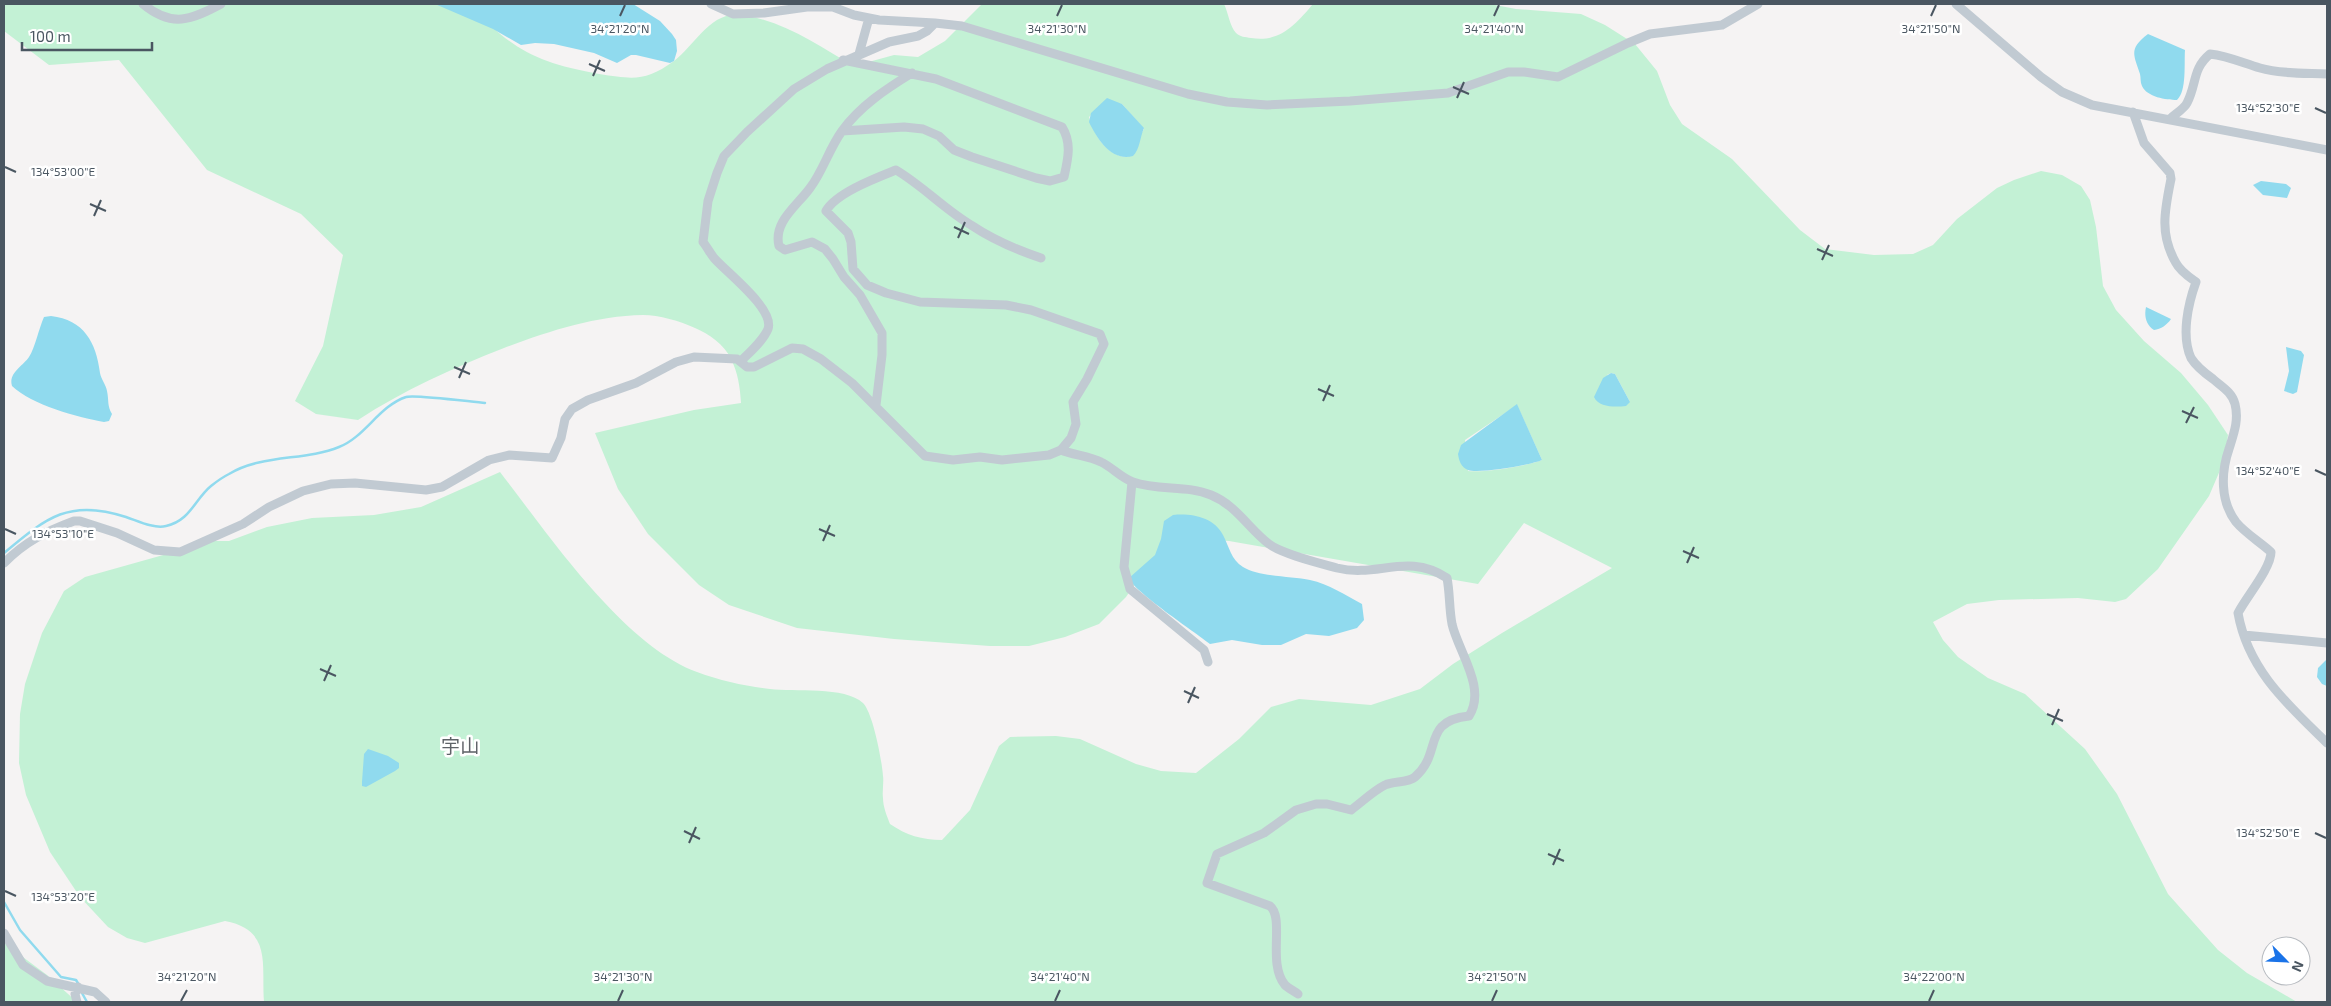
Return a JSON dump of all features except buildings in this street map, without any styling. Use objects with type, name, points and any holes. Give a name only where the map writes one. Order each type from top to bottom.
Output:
[{"type":"street","points":[[143,4],[153,12],[171,20],[183,20],[204,13],[221,4]]},
{"type":"street","points":[[711,4],[732,14],[764,13],[807,7],[832,7],[869,18],[936,23],[994,34],[1071,60],[1188,94],[1227,102],[1267,104],[1350,101],[1448,93],[1508,72],[1524,72],[1558,78],[1650,34],[1722,25],[1746,7],[1758,4]]},
{"type":"street","points":[[1956,4],[2041,77],[2062,92],[2092,105],[2327,150]]},
{"type":"street","points":[[859,54],[869,18]]},
{"type":"street","points":[[741,361],[755,348],[768,328],[768,320],[749,292],[720,263],[703,242],[708,201],[724,156],[777,103],[794,89],[843,60],[889,42],[918,36],[936,23]]},
{"type":"street","points":[[2170,119],[2186,104],[2194,83],[2195,72],[2202,61],[2210,54],[2226,56],[2261,68],[2287,72],[2327,74]]},
{"type":"street","points":[[842,131],[904,126],[923,129],[939,136],[954,150],[1050,181],[1064,177],[1069,157],[1068,137],[1062,127],[936,79],[912,72],[843,60]]},
{"type":"street","points":[[876,405],[882,355],[882,332],[872,313],[825,249],[812,242],[785,250],[779,246],[777,238],[785,216],[810,188],[842,131],[884,90],[912,72]]},
{"type":"street","points":[[2133,112],[2144,143],[2170,173],[2171,179],[2163,220],[2167,242],[2176,265],[2196,282],[2190,298],[2186,329],[2192,360],[2231,394],[2235,402],[2238,416],[2223,472],[2224,495],[2229,511],[2237,523],[2271,552],[2271,562],[2249,593],[2238,613],[2244,635],[2267,681],[2327,743]]},
{"type":"street","points":[[4,563],[16,551],[39,535],[74,521],[80,521],[117,533],[154,550],[180,552],[236,528],[269,507],[303,491],[331,484],[355,483],[426,490],[442,487],[489,460],[496,458],[509,455],[552,458],[561,438],[565,418],[572,409],[588,400],[636,383],[676,362],[694,357],[728,357],[741,361],[747,367],[754,367],[792,348],[803,349],[821,359],[852,382],[925,456],[953,460],[980,457],[1002,460],[1049,455],[1061,450],[1070,438],[1076,424],[1073,402],[1087,379],[1104,344],[1100,334],[1031,310],[1006,305],[920,302],[874,288],[868,285],[853,270],[851,242],[848,233],[826,211],[830,204],[870,181],[896,170],[915,181],[971,225],[1020,251],[1041,258]]},
{"type":"street","points":[[1061,450],[1100,461],[1132,482],[1211,495],[1231,507],[1271,546],[1310,561],[1340,568],[1367,571],[1401,565],[1417,566],[1435,570],[1447,578],[1452,626],[1471,672],[1474,695],[1472,711],[1469,716],[1453,717],[1440,728],[1426,764],[1412,779],[1384,786],[1351,810],[1327,804],[1316,804],[1296,810],[1264,833],[1217,854],[1208,883],[1275,909],[1278,919],[1275,941],[1280,974],[1285,985],[1298,994]]},
{"type":"street","points":[[1132,482],[1124,567],[1130,589],[1204,650],[1208,662]]},
{"type":"street","points":[[2244,635],[2327,643]]},
{"type":"street","points":[[4,932],[23,965],[47,980],[78,986],[95,992],[106,1002]]},
{"type":"street","points":[[77,1002],[78,986]]},
{"type":"green space","points":[[4,4],[469,4],[499,33],[527,52],[542,59],[577,70],[630,78],[646,76],[664,68],[681,55],[710,25],[726,16],[736,15],[768,21],[783,27],[854,66],[894,55],[918,57],[945,41],[982,4],[1224,4],[1236,33],[1243,37],[1261,39],[1279,35],[1294,25],[1313,4],[1490,4],[1516,9],[1581,14],[1605,25],[1635,44],[1657,71],[1670,105],[1682,124],[1732,159],[1800,230],[1825,249],[1874,255],[1913,254],[1933,245],[1957,219],[1997,188],[2041,171],[2062,175],[2081,186],[2090,200],[2096,227],[2103,286],[2116,310],[2144,341],[2181,373],[2208,405],[2228,435],[2224,461],[2209,496],[2158,569],[2126,599],[2115,602],[2078,598],[1999,600],[1967,604],[1933,622],[1943,640],[1958,657],[1988,678],[2025,694],[2085,749],[2117,794],[2168,894],[2218,950],[2247,973],[2261,981],[2261,986],[2269,986],[2297,1002],[264,1002],[261,951],[258,941],[251,932],[225,921],[145,943],[127,938],[108,927],[80,897],[50,852],[26,795],[19,763],[20,714],[25,684],[42,633],[64,591],[85,577],[213,541],[229,541],[267,527],[312,518],[374,515],[421,507],[500,472],[589,585],[642,638],[669,658],[697,672],[733,683],[780,690],[832,692],[844,694],[863,703],[867,708],[876,738],[882,769],[884,805],[890,824],[914,836],[942,840],[970,810],[999,746],[1010,737],[1056,736],[1080,739],[1136,764],[1161,771],[1196,773],[1239,739],[1271,707],[1299,699],[1371,705],[1420,689],[1453,664],[1502,633],[1612,568],[1524,523],[1478,584],[1229,541],[1191,538],[1146,567],[1126,597],[1099,624],[1065,637],[1029,646],[990,646],[894,639],[797,628],[729,605],[699,585],[648,534],[618,489],[595,433],[694,410],[741,403],[738,380],[733,364],[728,354],[716,340],[689,325],[656,316],[625,316],[590,321],[538,336],[466,363],[411,389],[358,420],[316,414],[295,401],[323,346],[343,255],[301,214],[207,170],[119,60],[49,65],[4,31]],"holes":[[[1104,102],[1122,104],[1144,129],[1128,157],[1114,153],[1103,144],[1094,131],[1089,117]],[[1615,374],[1630,402],[1607,375]],[[1517,405],[1542,460],[1526,465],[1484,471],[1468,471],[1465,440]]]},
{"type":"green space","points":[[4,943],[47,975],[77,1002],[4,1002]]},
{"type":"water","points":[[435,4],[633,4],[660,21],[676,40],[677,51],[674,61],[670,63],[631,55],[617,63],[594,53],[554,44],[535,43],[521,45],[493,29]]},
{"type":"water","points":[[2148,34],[2185,50],[2184,84],[2177,100],[2152,95],[2144,90],[2142,86],[2134,52],[2137,44]]},
{"type":"water","points":[[1107,98],[1122,104],[1144,128],[1139,146],[1133,156],[1118,156],[1106,148],[1089,122],[1091,113]]},
{"type":"water","points":[[2261,181],[2286,184],[2291,188],[2287,198],[2263,195],[2253,185]]},
{"type":"water","points":[[2146,307],[2171,319],[2164,326],[2154,330],[2146,320]]},
{"type":"water","points":[[51,316],[72,322],[86,334],[91,342],[107,391],[112,414],[109,421],[93,420],[55,409],[31,399],[12,386],[12,377],[31,353],[44,317]]},
{"type":"water","points":[[2286,347],[2301,351],[2304,355],[2297,392],[2293,394],[2284,391],[2289,371]]},
{"type":"water","points":[[1611,373],[1615,374],[1630,402],[1626,406],[1604,405],[1596,401],[1594,397],[1603,378]]},
{"type":"water","points":[[1517,404],[1542,460],[1493,470],[1474,471],[1464,467],[1458,454],[1461,445]]},
{"type":"water","points":[[1173,515],[1194,516],[1214,524],[1223,535],[1236,561],[1243,567],[1258,573],[1310,580],[1324,584],[1362,604],[1364,620],[1357,628],[1329,636],[1306,634],[1281,645],[1262,645],[1232,640],[1210,644],[1152,601],[1129,578],[1155,555],[1161,539],[1164,521]]},
{"type":"water","points":[[2327,659],[2327,686],[2322,684],[2317,677],[2318,668]]},
{"type":"water","points":[[368,749],[388,756],[399,763],[399,768],[366,787],[362,786],[362,782],[364,754]]},
{"type":"waterway","points":[[4,553],[46,521],[73,511],[106,512],[161,527],[174,523],[187,515],[205,491],[227,475],[255,463],[312,454],[339,447],[357,436],[396,401],[406,397],[431,397],[485,403]]},
{"type":"waterway","points":[[4,902],[20,930],[61,977],[76,980],[79,985]]},
{"type":"waterway","points":[[82,993],[87,1002]]},
{"type":"district","name":"宇山","points":[[460,746]]}]
